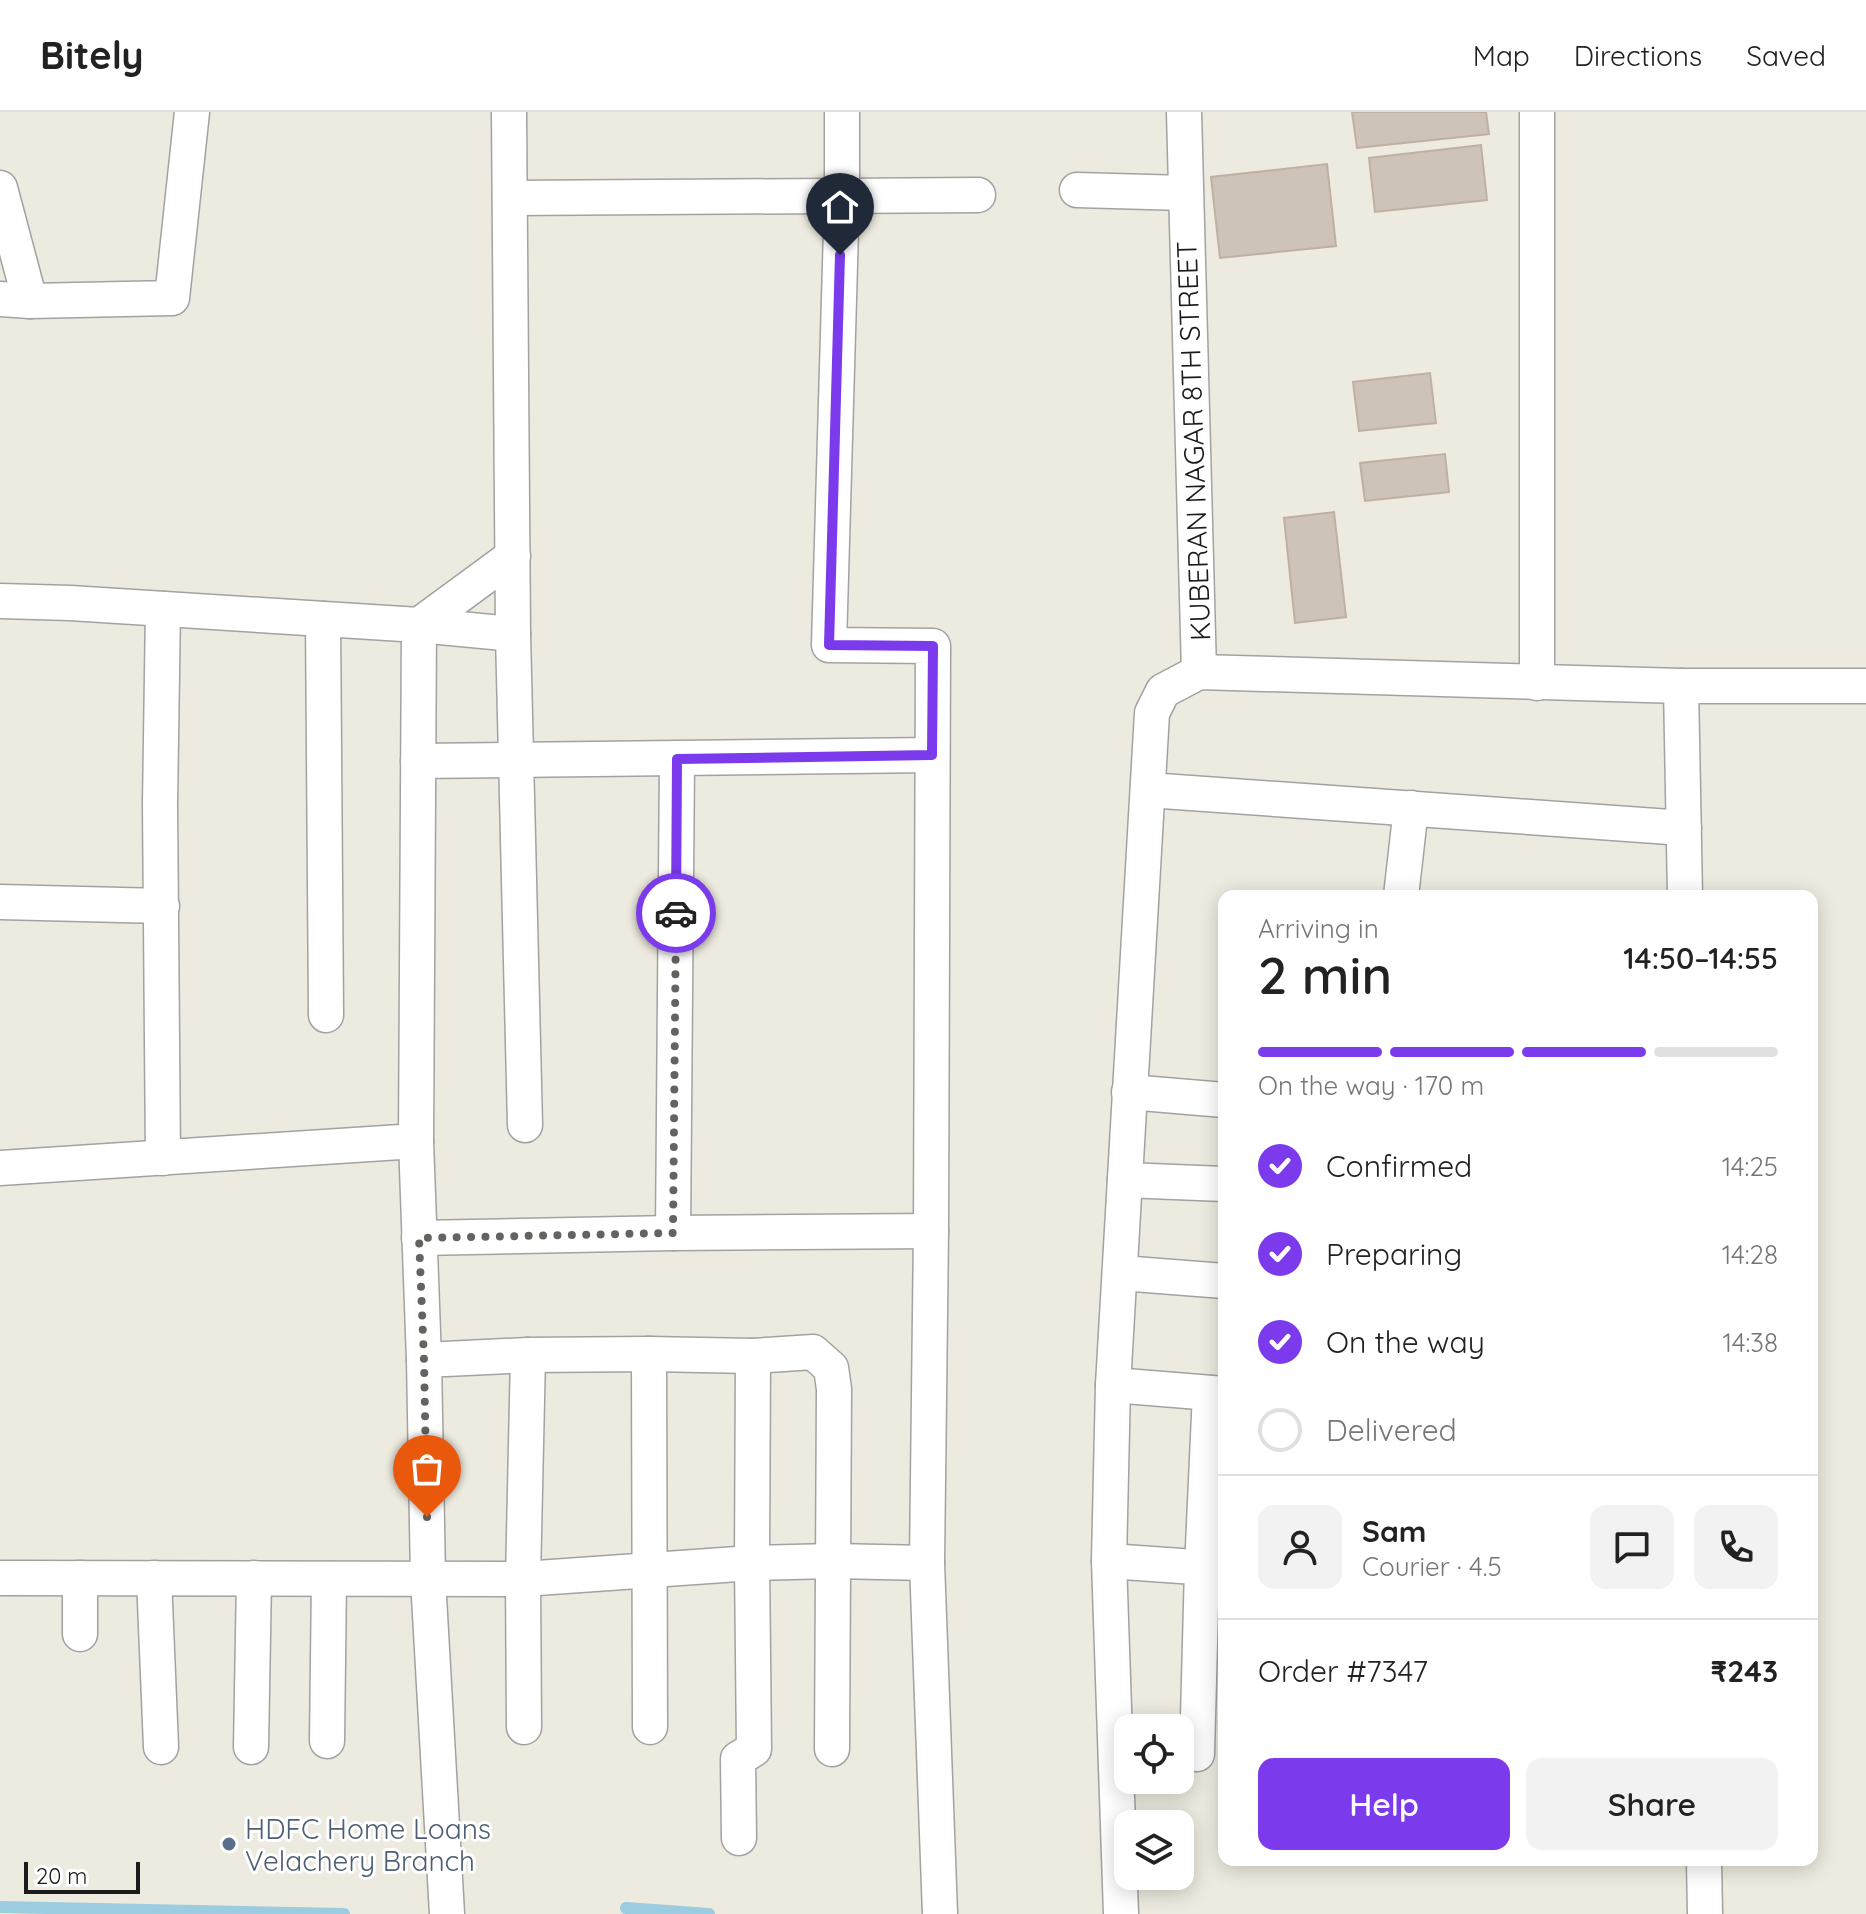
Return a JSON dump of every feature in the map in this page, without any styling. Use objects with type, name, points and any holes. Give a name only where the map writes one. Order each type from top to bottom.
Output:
[{"type":"street","points":[[0,188],[15,300],[172,298],[192,112]]},
{"type":"street","points":[[509,112],[513,634],[525,1125]]},
{"type":"street","points":[[842,112],[829,645],[933,646],[927,1563],[940,1914]]},
{"type":"street","name":"KUBERAN NAGAR 8TH STREET","points":[[1184,112],[1199,672],[1537,683],[1866,686]]},
{"type":"street","points":[[1537,112],[1537,683]]},
{"type":"street","points":[[1077,190],[1185,193]]},
{"type":"street","points":[[510,198],[978,195]]},
{"type":"street","points":[[419,625],[513,556]]},
{"type":"street","points":[[0,601],[419,625],[513,634]]},
{"type":"street","points":[[163,609],[160,804],[163,1158]]},
{"type":"street","points":[[323,619],[326,1015]]},
{"type":"street","points":[[419,625],[416,1141],[428,1579],[447,1914]]},
{"type":"street","points":[[1121,1914],[1109,1561],[1113,1385],[1152,713],[1163,691],[1199,672]]},
{"type":"street","points":[[1681,686],[1685,890]]},
{"type":"street","points":[[418,761],[932,755]]},
{"type":"street","points":[[673,1233],[677,759]]},
{"type":"street","points":[[1148,790],[1684,828]]},
{"type":"street","points":[[1402,890],[1411,808]]},
{"type":"street","points":[[0,902],[162,906]]},
{"type":"street","points":[[1129,1092],[1218,1099]]},
{"type":"street","points":[[0,1168],[416,1141]]},
{"type":"street","points":[[1125,1180],[1218,1184]]},
{"type":"street","points":[[419,1238],[931,1231]]},
{"type":"street","points":[[1121,1273],[1218,1281]]},
{"type":"street","points":[[424,1360],[528,1355],[753,1356],[813,1352],[831,1368],[834,1389],[832,1749]]},
{"type":"street","points":[[649,1354],[650,1727]]},
{"type":"street","points":[[524,1727],[523,1579],[528,1355]]},
{"type":"street","points":[[739,1838],[738,1759],[754,1749],[753,1356]]},
{"type":"street","points":[[1113,1385],[1217,1394],[1213,1568],[1197,1754]]},
{"type":"street","points":[[1109,1561],[1213,1568]]},
{"type":"street","points":[[0,1578],[523,1579],[752,1563],[927,1563]]},
{"type":"street","points":[[80,1578],[80,1634]]},
{"type":"street","points":[[154,1578],[161,1747]]},
{"type":"street","points":[[251,1747],[254,1578]]},
{"type":"street","points":[[327,1741],[329,1579]]},
{"type":"street","points":[[1704,1866],[1705,1914]]},
{"type":"building","points":[[1352,112],[1486,112],[1489,134],[1357,148]]},
{"type":"building","points":[[1481,145],[1487,200],[1375,212],[1369,158]]},
{"type":"building","points":[[1327,164],[1336,246],[1220,258],[1211,177]]},
{"type":"building","points":[[1430,373],[1436,423],[1359,431],[1353,382]]},
{"type":"building","points":[[1445,454],[1449,492],[1365,501],[1360,463]]},
{"type":"building","points":[[1334,512],[1346,617],[1295,623],[1284,518]]},
{"type":"waterway","points":[[0,1907],[344,1914]]},
{"type":"waterway","points":[[626,1908],[709,1914]]},
{"type":"way so far","points":[[427,1517],[419,1238],[673,1233],[676,913]]},
{"type":"place","name":"HDFC Home Loans Velachery Branch","points":[[229,1844]]},
{"type":"route","points":[[676,913],[677,759],[932,755],[933,646],[829,645],[840,255]]}]
